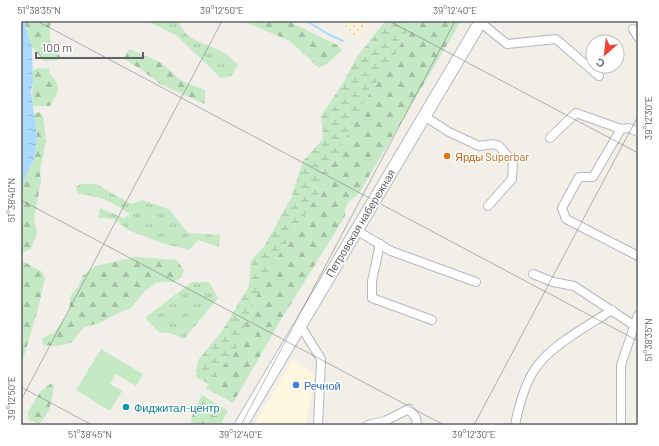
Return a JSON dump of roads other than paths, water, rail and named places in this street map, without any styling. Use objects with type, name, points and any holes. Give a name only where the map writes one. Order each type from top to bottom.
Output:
[{"type":"main road","name":"Петровская набережная","points":[[241,425],[481,21]]},
{"type":"street","points":[[481,21],[507,44],[556,39],[599,76]]},
{"type":"street","points":[[633,29],[638,37]]},
{"type":"street","points":[[550,138],[576,113],[621,129],[629,128],[638,132]]},
{"type":"street","points":[[424,116],[449,132],[479,146],[493,144],[500,146],[513,162],[512,179],[488,206]]},
{"type":"street","points":[[621,129],[593,177],[579,177],[562,208],[566,219],[638,256]]},
{"type":"street","points":[[356,230],[391,250],[476,282]]},
{"type":"street","points":[[380,244],[372,281],[372,298],[432,320]]},
{"type":"street","points":[[533,274],[553,282],[574,286],[636,326]]},
{"type":"street","points":[[515,425],[526,386],[538,364],[552,351],[612,310]]},
{"type":"street","points":[[621,425],[622,365],[636,326],[638,315]]},
{"type":"street","points":[[300,325],[321,359],[318,425]]},
{"type":"street","points":[[368,425],[385,421],[408,409],[416,418],[417,425]]},
{"type":"water","points":[[21,21],[24,21],[32,47],[33,82],[31,91],[37,137],[34,159],[21,185]]},
{"type":"waterway","points":[[307,21],[343,41]]},
{"type":"place","name":"Ярды Superbar","points":[[447,156]]},
{"type":"place","name":"Речной","points":[[296,385]]},
{"type":"place","name":"Фиджитал-центр","points":[[126,407]]}]
